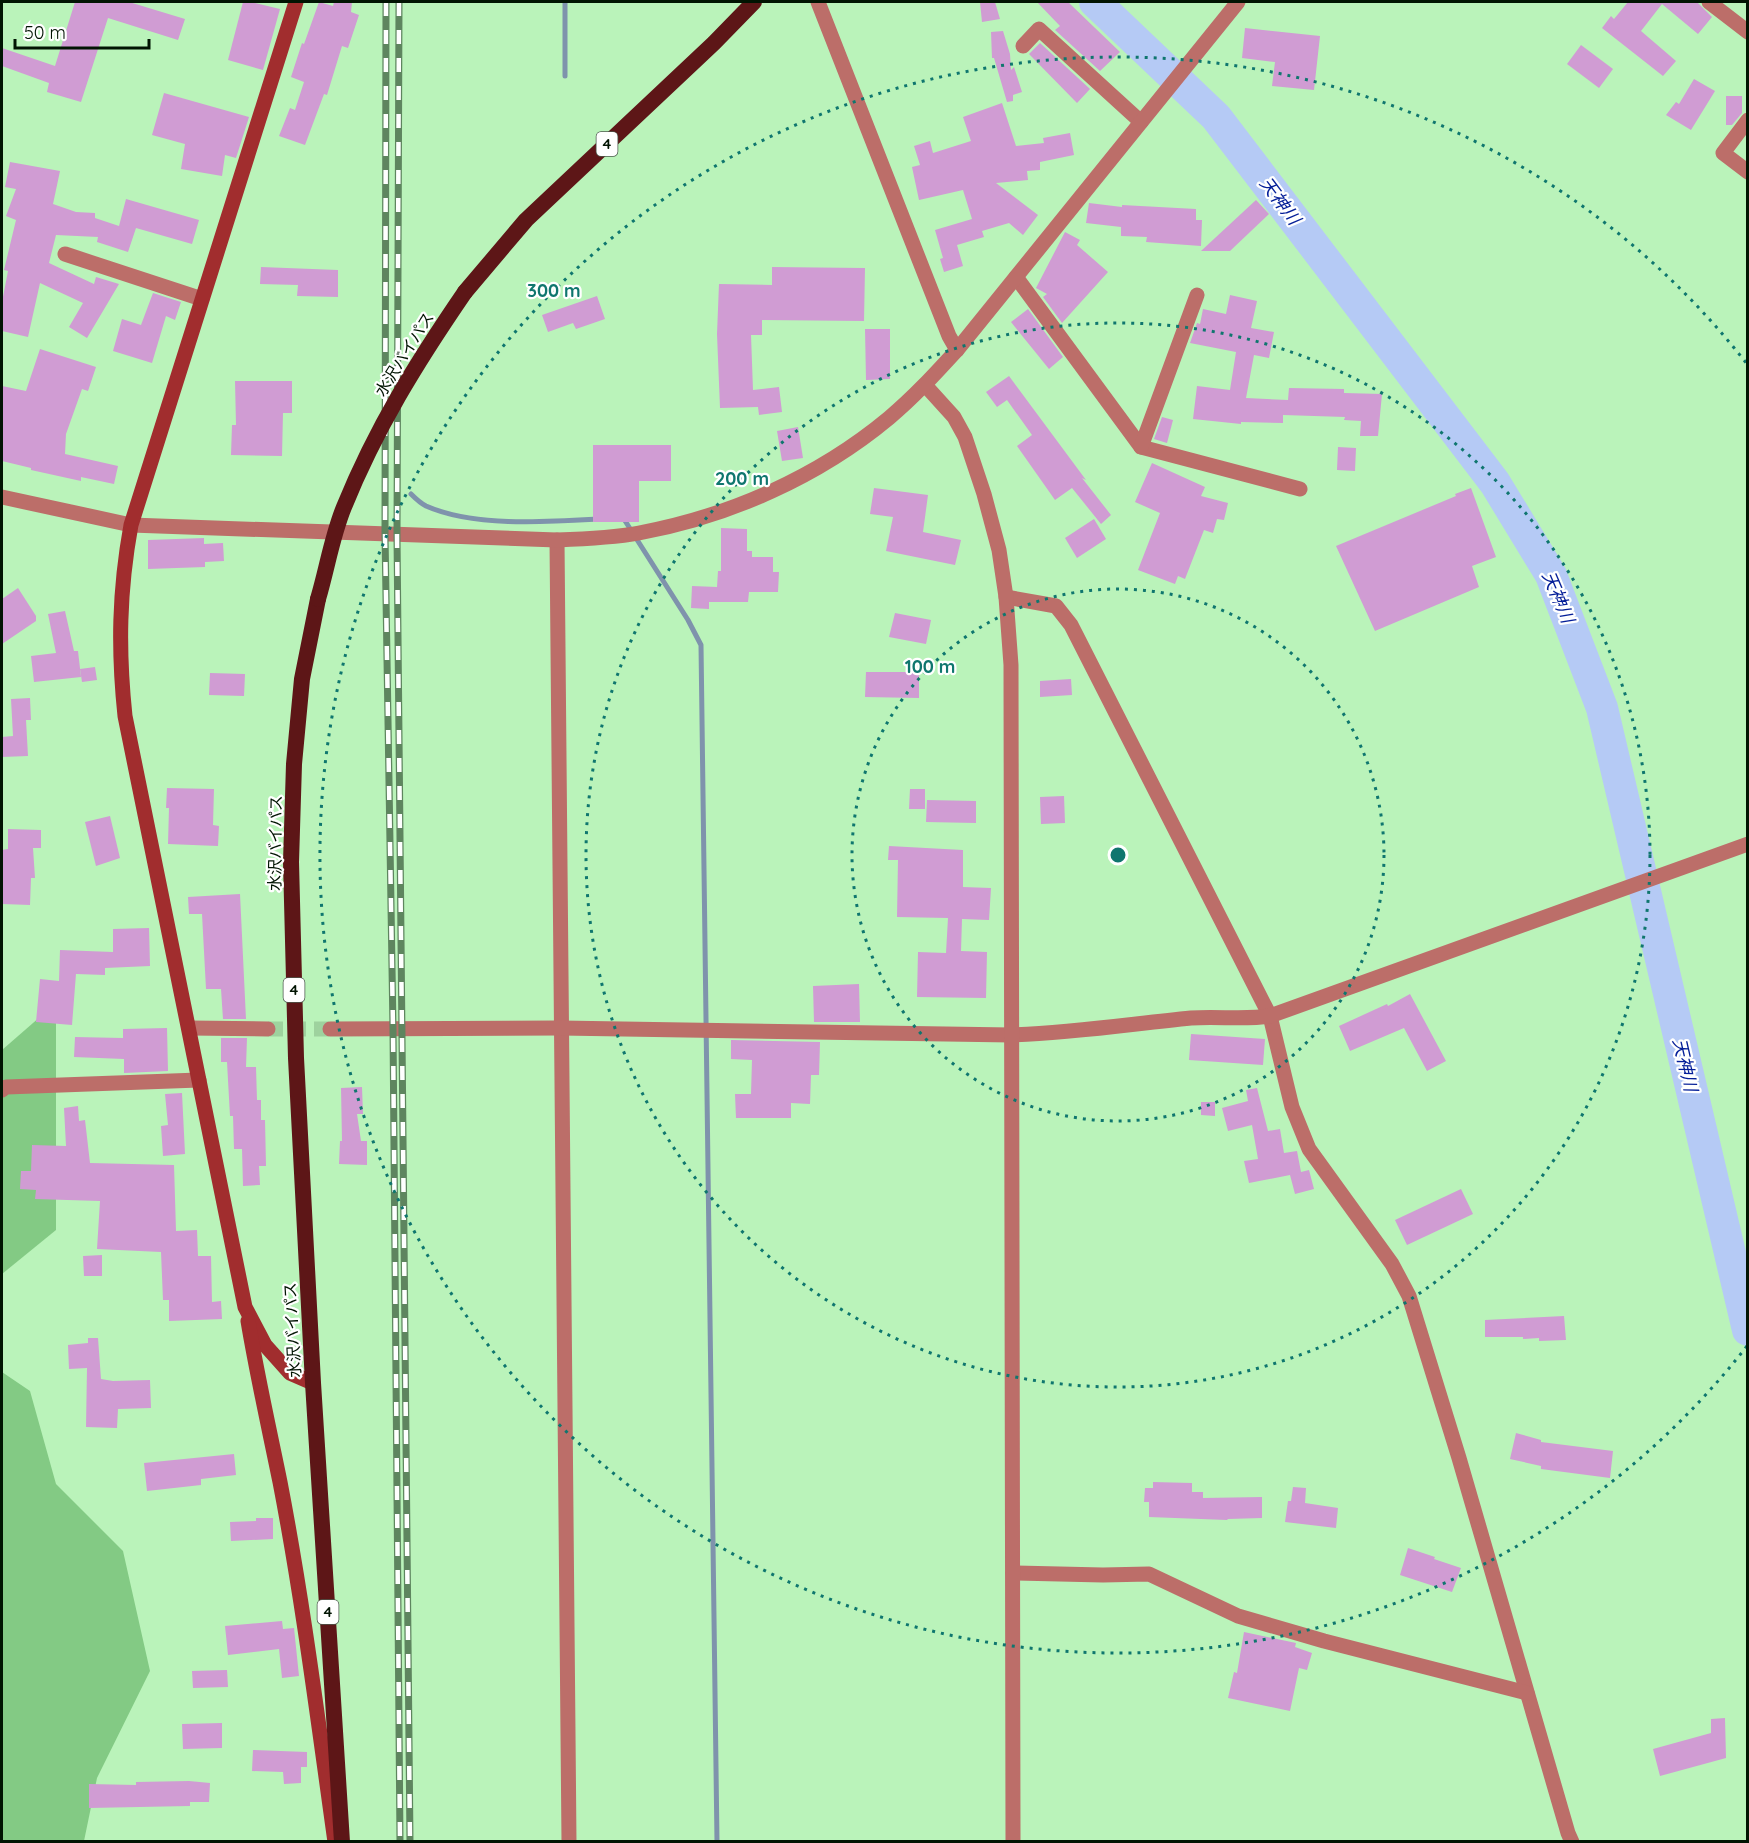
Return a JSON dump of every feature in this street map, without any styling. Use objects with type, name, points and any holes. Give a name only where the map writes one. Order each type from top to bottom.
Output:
[{"type":"highway","name":"水沢バイパス","points":[[342,1842],[313,1383],[296,1058],[291,862],[294,764],[302,679],[318,599],[343,509],[375,438],[416,365],[465,292],[526,220],[714,43],[754,2]]},
{"type":"main road","points":[[296,2],[131,525],[121,598],[120,668],[125,716],[280,1482],[320,1725],[334,1842]]},
{"type":"main road","points":[[245,1307],[265,1346],[290,1373],[313,1383]]},
{"type":"street","points":[[818,2],[949,336],[957,350]]},
{"type":"street","points":[[2,497],[131,525],[557,540],[602,538],[650,530],[692,520],[741,504],[781,487],[826,463],[859,441],[925,385],[957,350],[1238,2]]},
{"type":"street","points":[[1709,2],[1748,32]]},
{"type":"street","points":[[1023,45],[1039,29],[1141,122]]},
{"type":"street","points":[[1748,120],[1723,153],[1748,172]]},
{"type":"street","points":[[65,255],[202,299]]},
{"type":"street","points":[[1016,277],[1140,447],[1300,489]]},
{"type":"street","points":[[1140,447],[1197,295]]},
{"type":"street","points":[[925,385],[954,417],[965,437],[984,494],[999,550],[1006,597],[1011,665],[1013,1842]]},
{"type":"street","points":[[557,540],[569,1842]]},
{"type":"street","points":[[1006,597],[1056,606],[1071,625],[1270,1016],[1292,1107],[1310,1149],[1392,1264],[1409,1296],[1572,1842]]},
{"type":"street","points":[[330,1029],[560,1028],[1012,1035],[1052,1034],[1194,1018],[1252,1019],[1270,1016],[1748,844]]},
{"type":"street","points":[[189,1028],[268,1029]]},
{"type":"street","points":[[2,1090],[199,1080]]},
{"type":"street","points":[[1013,1573],[1149,1574],[1238,1616],[1323,1641],[1527,1694]]},
{"type":"green space","points":[[56,1003],[56,1230],[2,1274],[2,1050]]},
{"type":"green space","points":[[2,1372],[30,1391],[56,1484],[123,1551],[150,1671],[97,1778],[84,1841],[2,1841]]},
{"type":"building","points":[[75,2],[129,2],[185,19],[178,40],[108,18],[81,102],[47,92],[49,83],[2,66],[2,48],[55,66]]},
{"type":"building","points":[[243,2],[280,9],[263,70],[228,60]]},
{"type":"building","points":[[319,2],[333,6],[334,2],[352,2],[351,12],[359,15],[348,48],[342,46],[327,95],[324,94],[305,145],[279,136],[290,108],[295,110],[304,82],[291,77]]},
{"type":"building","points":[[980,2],[995,2],[1000,19],[982,22]]},
{"type":"building","points":[[1037,2],[1068,2],[1120,52],[1100,71],[1055,30],[1060,26]]},
{"type":"building","points":[[1628,2],[1697,2],[1712,17],[1698,34],[1662,4],[1641,31],[1676,61],[1663,76],[1602,28],[1611,16],[1614,19]]},
{"type":"building","points":[[1245,28],[1320,36],[1314,90],[1272,86],[1275,62],[1242,58]]},
{"type":"building","points":[[1003,31],[1010,54],[1011,70],[1014,67],[1022,92],[1013,95],[1013,101],[1007,102],[994,58],[992,58],[991,32]]},
{"type":"building","points":[[1040,43],[1090,89],[1077,103],[1029,54]]},
{"type":"building","points":[[1581,45],[1613,69],[1599,88],[1567,64]]},
{"type":"building","points":[[1694,79],[1715,91],[1691,130],[1666,115],[1676,102],[1679,104]]},
{"type":"building","points":[[164,93],[249,117],[236,158],[225,155],[222,176],[181,169],[185,144],[152,135]]},
{"type":"building","points":[[1726,96],[1742,96],[1742,113],[1732,125],[1726,125]]},
{"type":"building","points":[[1002,103],[1016,146],[1044,143],[1043,138],[1070,133],[1074,155],[1040,162],[1040,170],[1027,171],[1028,180],[996,183],[1038,215],[1023,235],[1009,223],[982,231],[984,237],[957,245],[963,266],[944,272],[940,259],[943,258],[935,230],[972,219],[963,190],[919,200],[912,167],[920,165],[914,146],[930,141],[933,153],[971,141],[963,117]]},
{"type":"building","points":[[10,162],[60,171],[53,204],[76,212],[95,213],[95,218],[119,226],[126,199],[199,220],[192,244],[136,228],[128,252],[97,242],[98,237],[56,235],[49,263],[94,284],[96,277],[119,284],[87,338],[69,327],[83,303],[40,283],[28,337],[2,331],[2,302],[8,271],[4,270],[16,220],[6,216],[16,189],[5,187]]},
{"type":"building","points":[[1256,200],[1269,214],[1230,251],[1201,251]]},
{"type":"building","points":[[1089,203],[1122,207],[1122,205],[1196,209],[1196,220],[1202,220],[1201,246],[1146,242],[1147,237],[1121,236],[1121,227],[1086,223]]},
{"type":"building","points":[[1065,232],[1080,240],[1077,245],[1108,272],[1062,323],[1043,297],[1047,294],[1036,288]]},
{"type":"building","points":[[261,267],[338,270],[338,297],[297,296],[298,285],[260,284]]},
{"type":"building","points":[[772,267],[865,268],[864,321],[762,320],[762,335],[751,335],[753,390],[779,387],[782,412],[759,415],[758,407],[720,408],[717,334],[719,284],[772,285]]},
{"type":"building","points":[[153,293],[181,302],[175,320],[166,316],[152,363],[113,351],[122,319],[141,325]]},
{"type":"building","points":[[1230,295],[1257,301],[1251,328],[1274,332],[1269,358],[1254,355],[1246,398],[1288,400],[1289,388],[1344,389],[1344,393],[1382,394],[1378,436],[1360,436],[1361,421],[1344,420],[1345,417],[1283,415],[1283,423],[1241,422],[1241,424],[1193,419],[1197,386],[1230,390],[1236,352],[1190,343],[1197,323],[1200,324],[1203,309],[1226,314]]},
{"type":"building","points":[[597,296],[605,319],[576,329],[573,323],[548,332],[542,315]]},
{"type":"building","points":[[1028,309],[1063,357],[1049,369],[1011,322]]},
{"type":"building","points":[[865,329],[890,329],[890,379],[866,380]]},
{"type":"building","points":[[40,349],[96,367],[88,391],[82,389],[66,434],[65,454],[118,466],[114,484],[81,477],[81,481],[2,461],[2,386],[26,391]]},
{"type":"building","points":[[1009,376],[1111,515],[1101,524],[1072,488],[1055,500],[1017,446],[1032,435],[1007,400],[997,407],[986,392]]},
{"type":"building","points":[[235,381],[292,381],[292,413],[283,413],[282,456],[231,455],[232,425],[236,425]]},
{"type":"building","points":[[1162,417],[1173,420],[1167,443],[1154,439]]},
{"type":"building","points":[[798,427],[803,458],[782,461],[777,431]]},
{"type":"building","points":[[593,445],[671,445],[671,481],[639,481],[639,522],[593,522]]},
{"type":"building","points":[[1338,447],[1356,448],[1355,471],[1337,470]]},
{"type":"building","points":[[1152,463],[1205,487],[1201,496],[1228,503],[1224,520],[1217,519],[1213,533],[1204,530],[1185,579],[1178,576],[1175,584],[1138,570],[1160,513],[1135,502]]},
{"type":"building","points":[[874,488],[928,495],[923,532],[961,540],[955,565],[886,551],[893,517],[870,514]]},
{"type":"building","points":[[1471,488],[1496,557],[1472,566],[1479,587],[1375,631],[1336,546]]},
{"type":"building","points":[[1094,519],[1106,539],[1077,558],[1065,538]]},
{"type":"building","points":[[721,528],[747,529],[747,551],[752,551],[752,557],[773,557],[773,572],[779,572],[778,592],[749,592],[748,602],[709,602],[709,609],[691,608],[692,586],[717,587],[718,571],[721,571]]},
{"type":"building","points":[[204,538],[204,544],[223,543],[224,561],[205,562],[205,567],[148,569],[148,540]]},
{"type":"building","points":[[18,588],[36,616],[36,621],[2,644],[2,599]]},
{"type":"building","points":[[65,611],[74,651],[78,651],[81,677],[34,682],[31,656],[56,653],[48,614]]},
{"type":"building","points":[[895,613],[931,620],[926,644],[889,637]]},
{"type":"building","points":[[95,667],[97,680],[82,682],[80,669]]},
{"type":"building","points":[[866,672],[919,672],[919,698],[865,697]]},
{"type":"building","points":[[210,673],[245,674],[244,696],[209,695]]},
{"type":"building","points":[[1071,679],[1072,695],[1040,697],[1040,681]]},
{"type":"building","points":[[30,698],[31,720],[26,720],[28,756],[2,757],[2,737],[13,736],[11,699]]},
{"type":"building","points":[[167,788],[214,789],[213,825],[219,826],[218,846],[168,844]]},
{"type":"building","points":[[910,789],[925,789],[925,809],[909,809]]},
{"type":"building","points":[[1064,796],[1065,823],[1041,824],[1040,797]]},
{"type":"building","points":[[927,800],[976,801],[976,823],[926,822]]},
{"type":"building","points":[[110,816],[120,858],[96,866],[85,822]]},
{"type":"building","points":[[8,829],[41,830],[41,848],[33,848],[35,878],[31,878],[30,905],[2,904],[2,850],[8,849]]},
{"type":"building","points":[[889,846],[963,850],[963,887],[991,888],[989,920],[962,919],[961,951],[987,952],[986,998],[917,997],[918,952],[946,953],[948,918],[897,917],[898,860],[888,860]]},
{"type":"building","points":[[240,894],[246,1019],[223,1019],[221,989],[206,989],[202,914],[189,914],[188,897]]},
{"type":"building","points":[[149,928],[150,966],[105,968],[105,975],[76,974],[72,1025],[36,1022],[40,979],[59,981],[60,950],[113,952],[113,929]]},
{"type":"building","points":[[859,984],[860,1022],[814,1022],[813,986]]},
{"type":"building","points":[[1410,994],[1446,1061],[1427,1071],[1404,1028],[1350,1051],[1339,1026],[1387,1004],[1388,1006]]},
{"type":"building","points":[[167,1028],[168,1071],[124,1073],[124,1059],[74,1057],[75,1037],[123,1038],[123,1029]]},
{"type":"building","points":[[1191,1034],[1265,1039],[1263,1065],[1189,1060]]},
{"type":"building","points":[[221,1038],[247,1038],[246,1067],[256,1067],[257,1100],[261,1100],[261,1120],[265,1120],[266,1166],[259,1166],[260,1185],[243,1186],[242,1149],[234,1149],[227,1062],[221,1062]]},
{"type":"building","points":[[731,1040],[820,1042],[819,1075],[811,1075],[810,1104],[791,1103],[791,1118],[736,1118],[735,1094],[751,1094],[752,1060],[731,1059]]},
{"type":"building","points":[[362,1087],[363,1114],[357,1114],[361,1141],[367,1141],[367,1165],[339,1164],[340,1141],[342,1141],[341,1088]]},
{"type":"building","points":[[1257,1088],[1268,1131],[1280,1129],[1284,1153],[1297,1151],[1301,1172],[1309,1170],[1314,1189],[1295,1194],[1290,1175],[1249,1183],[1244,1161],[1258,1159],[1252,1125],[1228,1131],[1222,1108],[1248,1101],[1246,1090]]},
{"type":"building","points":[[182,1093],[185,1154],[163,1156],[161,1126],[168,1125],[165,1094]]},
{"type":"building","points":[[1201,1102],[1215,1102],[1215,1116],[1201,1115]]},
{"type":"building","points":[[78,1106],[79,1121],[85,1120],[90,1163],[174,1165],[176,1231],[197,1230],[198,1256],[211,1256],[212,1302],[221,1301],[222,1319],[169,1321],[169,1300],[163,1300],[161,1252],[97,1249],[100,1201],[35,1199],[36,1190],[20,1189],[21,1171],[31,1171],[32,1145],[66,1146],[64,1108]]},
{"type":"building","points":[[1461,1189],[1473,1214],[1407,1245],[1395,1220]]},
{"type":"building","points":[[102,1255],[102,1276],[84,1276],[83,1256]]},
{"type":"building","points":[[1564,1316],[1566,1340],[1539,1341],[1539,1338],[1485,1337],[1485,1320]]},
{"type":"building","points":[[88,1338],[98,1338],[101,1379],[150,1380],[151,1408],[118,1409],[117,1428],[86,1427],[87,1368],[69,1369],[68,1345],[88,1343]]},
{"type":"building","points":[[1516,1433],[1541,1440],[1541,1442],[1613,1451],[1610,1478],[1541,1469],[1541,1466],[1510,1459]]},
{"type":"building","points":[[234,1454],[236,1475],[201,1479],[201,1485],[147,1491],[144,1463]]},
{"type":"building","points":[[1153,1482],[1192,1483],[1192,1492],[1203,1492],[1203,1498],[1262,1497],[1262,1518],[1227,1520],[1149,1517],[1149,1502],[1144,1502],[1145,1488],[1153,1488]]},
{"type":"building","points":[[1293,1487],[1306,1488],[1305,1503],[1338,1508],[1336,1528],[1285,1522]]},
{"type":"building","points":[[256,1518],[273,1518],[273,1539],[231,1541],[230,1522],[256,1521]]},
{"type":"building","points":[[1408,1548],[1461,1568],[1452,1592],[1400,1575]]},
{"type":"building","points":[[282,1621],[283,1629],[294,1628],[299,1676],[282,1678],[279,1649],[228,1655],[225,1626]]},
{"type":"building","points":[[1244,1632],[1296,1643],[1295,1647],[1312,1653],[1307,1670],[1299,1668],[1290,1711],[1228,1698],[1234,1672],[1237,1673]]},
{"type":"building","points":[[227,1670],[228,1687],[193,1688],[192,1671]]},
{"type":"building","points":[[1725,1718],[1726,1758],[1660,1776],[1653,1749],[1711,1733],[1711,1719]]},
{"type":"building","points":[[222,1723],[222,1748],[183,1749],[182,1724]]},
{"type":"building","points":[[253,1750],[307,1752],[307,1767],[301,1767],[301,1783],[284,1784],[283,1772],[252,1771]]},
{"type":"building","points":[[136,1782],[210,1783],[209,1802],[190,1802],[190,1806],[89,1808],[89,1784],[136,1785]]},
{"type":"waterway","points":[[565,2],[565,76]]},
{"type":"waterway","name":"天神川","points":[[1095,2],[1216,117],[1495,483],[1551,575],[1602,708],[1748,1330]]},
{"type":"waterway","points":[[411,494],[426,506],[445,513],[488,520],[510,522],[598,519]]},
{"type":"waterway","points":[[622,516],[688,620],[701,645],[717,1842]]},
{"type":"tunnel","points":[[268,1029],[330,1029]]},
{"type":"railway","points":[[386,2],[385,535],[393,1029],[400,1842]]},
{"type":"railway","points":[[399,2],[397,536],[410,1842]]}]
